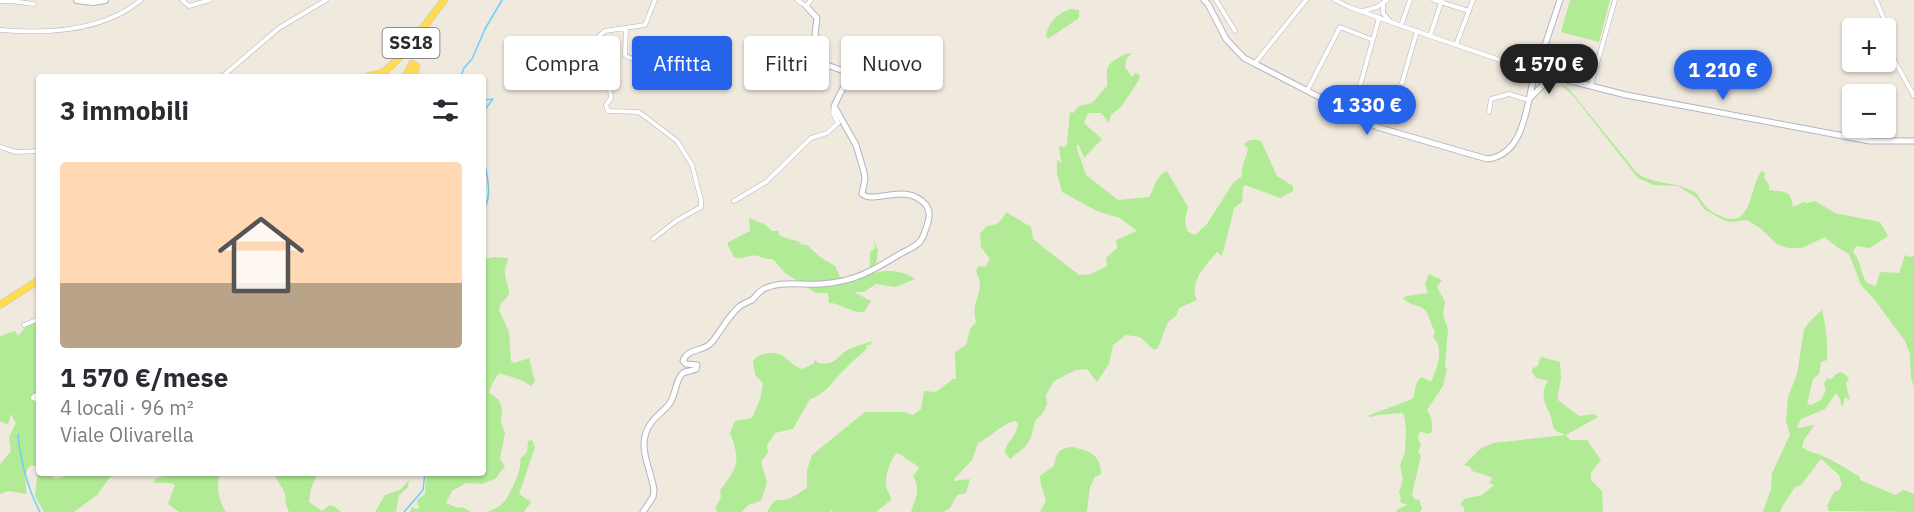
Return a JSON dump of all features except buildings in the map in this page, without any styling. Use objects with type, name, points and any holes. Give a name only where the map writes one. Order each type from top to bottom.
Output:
[{"type":"main road","points":[[77,0],[105,0]]},
{"type":"main road","name":"SS18","points":[[374,74],[388,69],[444,0]]},
{"type":"main road","name":"SS18","points":[[407,74],[412,64],[416,66],[414,74]]},
{"type":"main road","points":[[0,305],[36,282]]},
{"type":"street","points":[[0,30],[54,32],[113,18],[132,8],[141,0]]},
{"type":"street","points":[[182,0],[189,6],[210,0]]},
{"type":"street","points":[[225,74],[279,28],[326,0]]},
{"type":"street","points":[[599,36],[605,31],[645,25],[655,0]]},
{"type":"street","points":[[734,201],[766,182],[811,138],[827,133],[838,123],[832,108],[848,78],[844,71],[824,64],[822,50],[815,34],[817,18],[797,0]]},
{"type":"street","points":[[806,6],[811,0]]},
{"type":"street","points":[[1204,0],[1227,39],[1244,58],[1377,128],[1487,159],[1495,158],[1506,152],[1516,141],[1560,0]]},
{"type":"street","points":[[1216,0],[1235,31]]},
{"type":"street","points":[[1255,63],[1305,0]]},
{"type":"street","points":[[1335,0],[1401,26],[1550,75],[1558,80],[1870,141],[1914,141]]},
{"type":"street","points":[[1362,11],[1377,7],[1387,0]]},
{"type":"street","points":[[1401,26],[1410,0]]},
{"type":"street","points":[[1434,0],[1469,12]]},
{"type":"street","points":[[1456,45],[1473,0]]},
{"type":"street","points":[[1591,85],[1615,0]]},
{"type":"street","points":[[1876,0],[1884,19],[1893,58],[1914,96]]},
{"type":"street","points":[[0,1],[34,4]]},
{"type":"street","points":[[1430,36],[1442,1]]},
{"type":"street","points":[[1383,4],[1383,12],[1392,22]]},
{"type":"street","points":[[1372,15],[1377,7]]},
{"type":"street","points":[[1372,15],[1383,12]]},
{"type":"street","points":[[1352,114],[1379,18]]},
{"type":"street","points":[[1308,91],[1340,27],[1373,40]]},
{"type":"street","points":[[626,28],[625,55],[632,58]]},
{"type":"street","points":[[1402,83],[1417,31]]},
{"type":"street","points":[[1542,56],[1550,75]]},
{"type":"street","points":[[1529,100],[1550,75]]},
{"type":"street","points":[[1533,81],[1544,84]]},
{"type":"street","points":[[610,90],[610,98],[606,105],[608,111],[638,112],[651,119],[677,141],[692,165],[696,178],[701,207],[676,220],[653,239]]},
{"type":"street","points":[[1489,112],[1491,99],[1509,94],[1529,100]]},
{"type":"street","points":[[643,512],[653,497],[654,490],[644,453],[646,435],[650,424],[674,396],[678,379],[684,373],[696,369],[697,365],[686,364],[683,361],[686,355],[711,343],[720,328],[740,306],[753,299],[765,288],[855,279],[905,251],[915,248],[924,237],[929,214],[925,204],[918,198],[906,194],[868,197],[862,194],[865,179],[856,145],[834,106]]},
{"type":"street","points":[[0,147],[16,152],[36,151]]},
{"type":"street","points":[[24,325],[36,320]]},
{"type":"green space","points":[[1570,0],[1610,0],[1599,42],[1561,32]]},
{"type":"green space","points":[[1070,9],[1079,10],[1079,18],[1048,39],[1046,35],[1049,25],[1057,16]]},
{"type":"green space","points":[[1132,53],[1126,59],[1125,67],[1132,77],[1135,73],[1140,75],[1139,80],[1121,107],[1111,115],[1109,123],[1101,113],[1088,113],[1084,123],[1102,139],[1084,158],[1079,145],[1076,146],[1086,175],[1118,200],[1149,197],[1158,179],[1167,171],[1188,207],[1185,220],[1187,231],[1195,235],[1207,224],[1233,183],[1242,176],[1248,149],[1244,144],[1248,141],[1261,141],[1277,176],[1293,186],[1293,191],[1280,198],[1245,185],[1242,202],[1234,208],[1222,256],[1217,252],[1204,268],[1195,287],[1197,300],[1179,308],[1176,316],[1168,322],[1158,348],[1154,350],[1140,337],[1126,335],[1113,345],[1109,364],[1097,382],[1087,369],[1076,370],[1054,381],[1046,395],[1047,404],[1043,413],[1035,421],[1031,438],[1025,447],[1010,459],[1005,452],[1017,428],[1018,423],[1015,421],[978,443],[972,460],[954,479],[954,481],[970,479],[966,493],[957,495],[950,508],[943,512],[911,512],[917,490],[913,476],[919,469],[897,453],[890,463],[886,477],[886,486],[891,500],[876,512],[834,512],[830,510],[831,512],[767,512],[775,501],[792,497],[807,488],[807,470],[812,455],[865,412],[904,412],[913,415],[921,409],[924,391],[936,392],[956,379],[955,352],[966,345],[970,329],[976,322],[975,305],[980,284],[976,270],[979,266],[985,267],[990,259],[981,247],[980,234],[987,226],[998,223],[1006,212],[1031,227],[1033,239],[1079,275],[1091,274],[1107,266],[1106,258],[1117,248],[1116,240],[1137,231],[1120,218],[1099,212],[1062,192],[1057,173],[1057,160],[1061,163],[1059,146],[1064,147],[1067,144],[1070,112],[1073,113],[1079,106],[1092,103],[1107,86],[1107,70],[1110,64],[1121,56]]},
{"type":"green space","points":[[1559,82],[1569,89],[1637,173],[1651,180],[1679,186],[1687,188],[1698,195],[1706,207],[1722,217],[1736,219],[1744,213],[1762,171],[1765,173],[1764,178],[1769,185],[1769,190],[1786,192],[1793,207],[1804,202],[1815,201],[1835,213],[1880,222],[1888,236],[1870,248],[1856,246],[1853,252],[1867,283],[1876,286],[1880,272],[1899,273],[1905,255],[1914,256],[1914,387],[1911,378],[1910,354],[1905,341],[1861,285],[1849,254],[1825,237],[1802,248],[1789,248],[1777,244],[1760,228],[1747,220],[1731,222],[1723,220],[1704,209],[1696,197],[1678,186],[1654,185],[1638,178],[1575,98]]},
{"type":"green space","points":[[749,218],[766,225],[772,231],[778,231],[780,236],[803,243],[796,244],[807,245],[820,257],[835,266],[840,277],[849,277],[870,267],[870,252],[875,248],[874,241],[878,250],[875,273],[895,272],[915,279],[895,287],[876,284],[864,292],[854,292],[871,301],[864,312],[829,303],[828,293],[816,293],[785,273],[773,259],[759,256],[734,257],[727,243],[750,231]]},
{"type":"green space","points":[[508,258],[505,271],[509,293],[499,310],[509,332],[511,361],[514,363],[529,358],[535,382],[531,386],[499,373],[493,382],[489,392],[499,400],[502,409],[501,422],[505,433],[500,459],[505,466],[495,479],[482,484],[466,483],[452,491],[446,503],[471,512],[410,512],[412,507],[419,508],[417,500],[425,494],[426,476],[486,476],[486,259]]},
{"type":"green space","points":[[1429,274],[1442,280],[1437,287],[1445,302],[1443,315],[1448,329],[1445,365],[1447,369],[1443,386],[1427,410],[1432,421],[1431,433],[1420,431],[1418,438],[1421,445],[1418,452],[1421,456],[1412,494],[1415,500],[1419,499],[1422,509],[1420,512],[1397,512],[1396,510],[1408,505],[1400,502],[1399,493],[1403,479],[1400,465],[1405,452],[1404,415],[1402,413],[1367,416],[1410,400],[1414,397],[1417,383],[1422,377],[1431,382],[1439,353],[1437,342],[1433,337],[1435,332],[1425,310],[1403,298],[1428,293],[1425,284]]},
{"type":"green space","points":[[1822,310],[1827,360],[1821,362],[1819,374],[1813,379],[1807,404],[1811,405],[1821,400],[1826,390],[1824,384],[1827,378],[1832,379],[1840,372],[1849,378],[1846,384],[1850,400],[1845,397],[1843,406],[1841,405],[1836,393],[1825,409],[1801,419],[1797,427],[1814,426],[1802,447],[1838,464],[1860,477],[1860,480],[1895,495],[1904,490],[1914,494],[1914,512],[1829,511],[1827,506],[1834,492],[1839,490],[1842,484],[1839,475],[1821,459],[1801,485],[1795,487],[1780,512],[1763,512],[1771,489],[1772,473],[1790,435],[1786,421],[1788,397],[1797,374],[1804,330]]},
{"type":"green space","points":[[36,321],[36,395],[34,396],[36,398],[36,466],[31,465],[28,468],[26,494],[9,491],[0,494],[0,464],[11,451],[9,437],[16,423],[11,414],[8,425],[0,421],[0,336],[15,331],[18,336]]},
{"type":"green space","points":[[873,341],[870,345],[866,345],[867,348],[826,390],[810,399],[793,429],[775,433],[767,445],[768,453],[761,462],[767,482],[761,501],[748,505],[742,512],[718,512],[715,509],[721,497],[720,490],[731,475],[736,463],[736,450],[730,433],[735,421],[752,418],[760,400],[763,383],[755,375],[754,359],[763,354],[778,354],[803,369],[814,363],[815,359],[818,363],[829,363],[849,349]]},
{"type":"green space","points":[[1542,357],[1560,362],[1561,379],[1558,400],[1579,416],[1594,414],[1598,417],[1566,435],[1556,431],[1544,396],[1544,388],[1549,381],[1536,378],[1532,372]]},
{"type":"green space","points":[[1566,435],[1570,440],[1587,440],[1601,460],[1591,473],[1591,480],[1602,491],[1603,512],[1464,512],[1464,507],[1460,505],[1464,499],[1482,495],[1494,485],[1489,483],[1491,477],[1472,471],[1470,467],[1464,465],[1480,449],[1493,443]]},
{"type":"green space","points":[[532,440],[535,447],[519,494],[531,502],[524,512],[488,512],[501,505],[507,498],[518,474],[520,459],[527,452],[528,441]]},
{"type":"green space","points":[[1072,447],[1093,454],[1099,462],[1101,474],[1095,477],[1090,487],[1087,512],[1040,512],[1046,501],[1040,476],[1054,466],[1059,452]]},
{"type":"green space","points":[[37,476],[51,476],[56,479],[65,476],[111,476],[97,495],[74,512],[44,512],[35,496]]},
{"type":"green space","points":[[165,476],[219,476],[218,493],[226,512],[179,512],[168,504],[175,485],[155,483],[154,479]]},
{"type":"green space","points":[[275,476],[317,476],[311,488],[309,502],[322,511],[330,505],[341,512],[289,512],[285,493]]},
{"type":"green space","points":[[409,480],[408,487],[399,495],[396,512],[375,512],[385,495],[400,490]]},
{"type":"waterway","points":[[462,74],[472,59],[485,29],[502,0]]},
{"type":"waterway","points":[[486,100],[493,99],[486,108]]},
{"type":"waterway","points":[[486,172],[489,191],[486,204]]},
{"type":"waterway","points":[[19,434],[19,446],[26,475],[40,512]]},
{"type":"waterway","points":[[404,512],[423,490],[425,476]]}]
